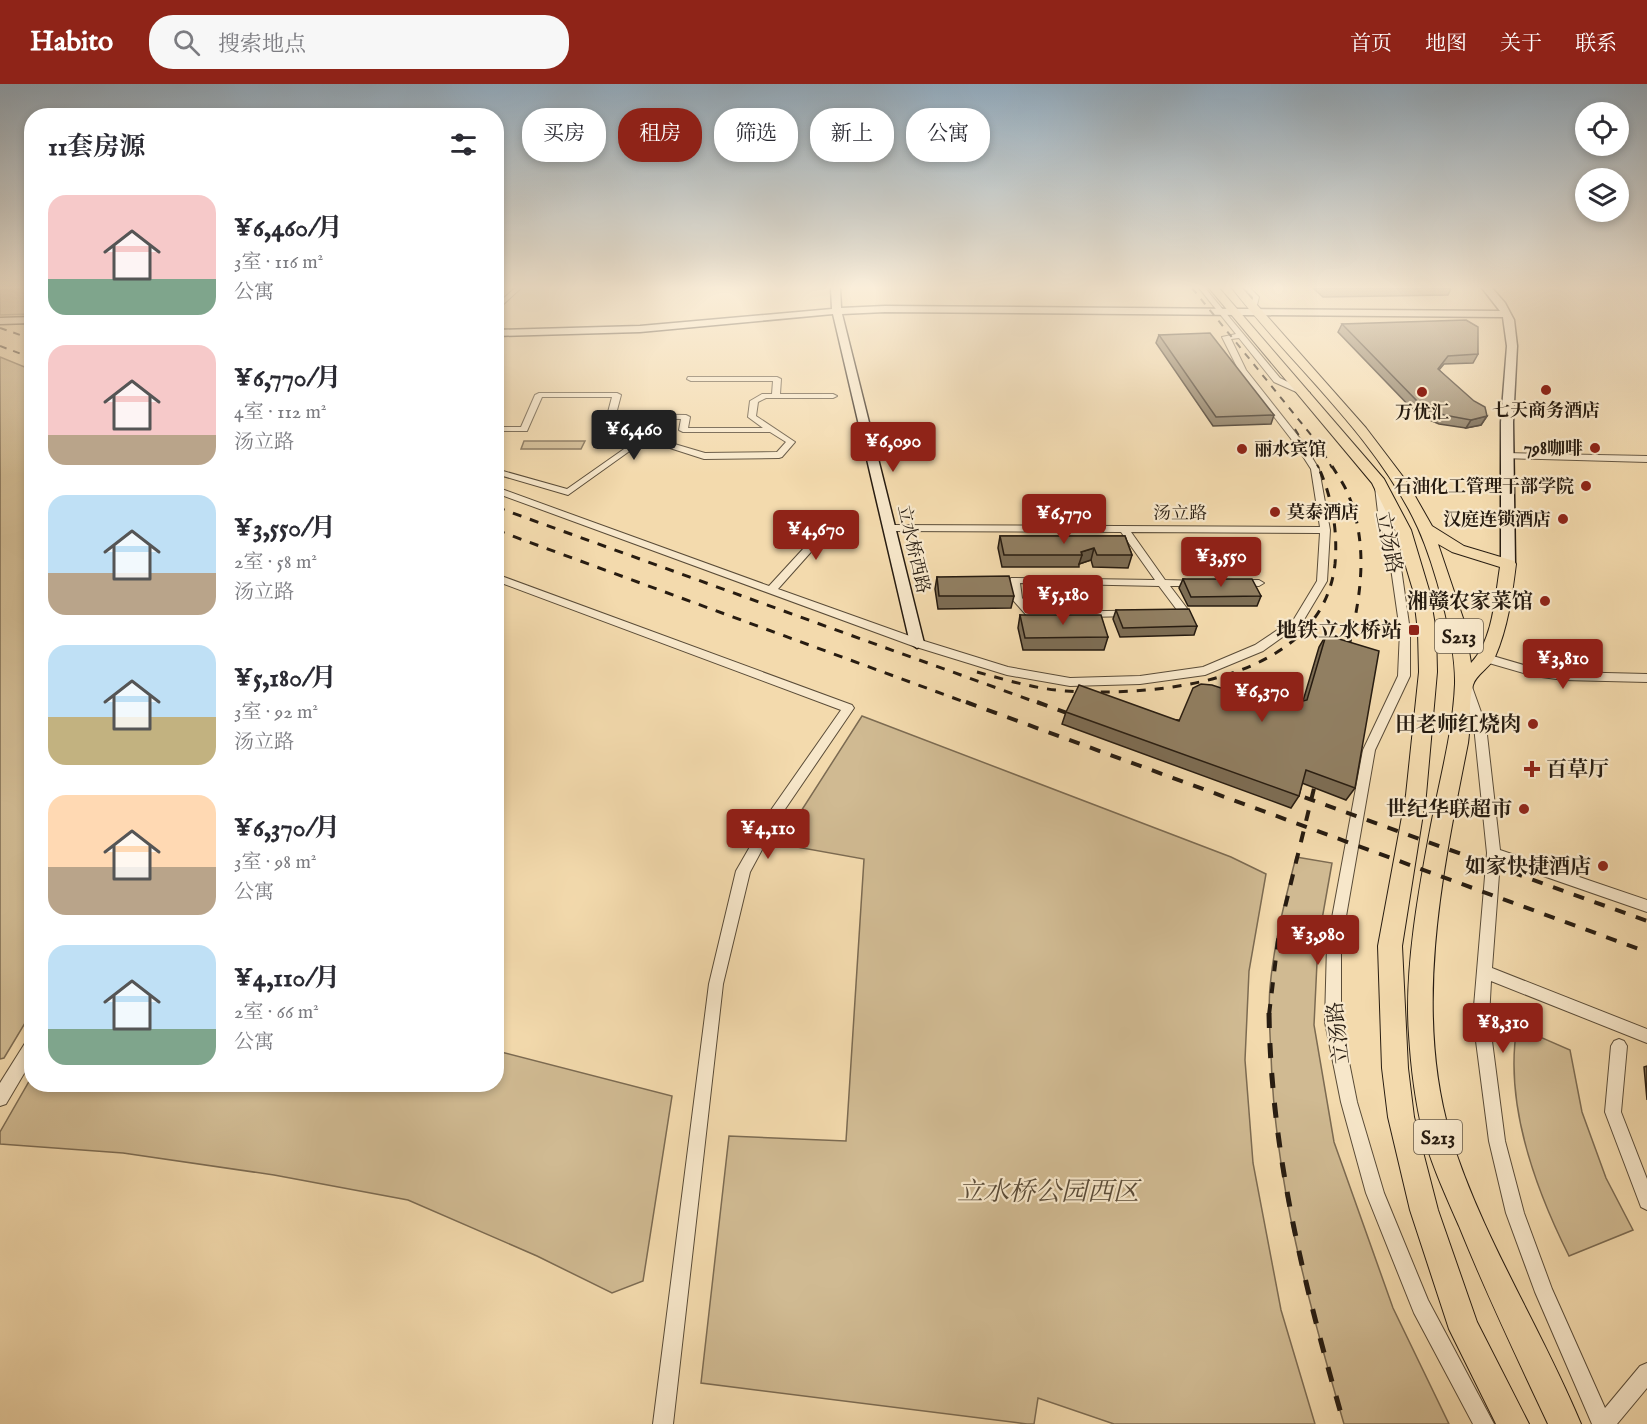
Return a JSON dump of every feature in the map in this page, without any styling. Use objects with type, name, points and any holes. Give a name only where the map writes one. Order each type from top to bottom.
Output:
[{"type":"main road","name":"立汤路","points":[[1270,351],[1379,482],[1403,530],[1421,590],[1427,631],[1428,672],[1416,795],[1390,946],[1395,1068],[1401,1117],[1424,1209],[1464,1329],[1513,1424]]},
{"type":"main road","name":"立汤路","points":[[1277,351],[1374,447],[1400,482],[1426,529],[1456,621],[1464,681],[1461,729],[1441,828],[1422,964],[1421,1032],[1427,1080],[1437,1134],[1463,1202],[1495,1278],[1565,1423]]},
{"type":"main road","points":[[1426,529],[1458,549],[1508,564],[1501,615],[1486,658],[1464,681]]},
{"type":"main road","points":[[1464,1329],[1497,1424]]},
{"type":"street","name":"立水桥西路","points":[[846,351],[917,643]]},
{"type":"street","points":[[504,493],[917,643],[1007,671],[1070,682],[1140,680],[1205,671],[1259,648],[1298,621],[1322,581],[1325,530],[1315,469],[1299,442],[1243,371],[1233,351]]},
{"type":"street","name":"立汤路","points":[[1254,351],[1277,380],[1306,393]]},
{"type":"street","points":[[1508,564],[1506,456],[1511,351]]},
{"type":"street","points":[[691,379],[777,379],[776,396]]},
{"type":"street","points":[[504,429],[524,429],[539,395],[617,395],[610,416],[686,417],[683,430],[773,430]]},
{"type":"street","points":[[504,473],[568,492],[644,437],[704,456],[779,455],[791,442],[752,417],[754,401],[765,396],[833,396]]},
{"type":"street","points":[[1506,456],[1647,459]]},
{"type":"street","name":"立汤路","points":[[1379,482],[1384,521],[1393,547],[1404,631],[1404,676],[1369,750],[1334,945],[1333,1022],[1349,1102],[1375,1193],[1421,1305],[1484,1424]]},
{"type":"street","points":[[771,590],[840,514]]},
{"type":"street","name":"汤立路","points":[[890,528],[1325,530]]},
{"type":"street","points":[[1124,529],[1162,583],[1185,613],[1032,615],[1017,598],[1015,580],[1162,583],[1205,583]]},
{"type":"street","points":[[504,580],[848,708],[775,814],[743,871],[716,984],[663,1424]]},
{"type":"street","points":[[1227,583],[1259,583]]},
{"type":"street","points":[[1486,658],[1554,675],[1647,678]]},
{"type":"street","name":"立汤路","points":[[1464,681],[1480,726],[1494,853],[1482,1018],[1497,1141],[1515,1213],[1544,1292],[1603,1424]]},
{"type":"street","points":[[1494,853],[1647,906]]},
{"type":"street","points":[[1485,972],[1647,1036]]},
{"type":"street","points":[[1619,1046],[1613,1112],[1647,1201]]},
{"type":"street","points":[[0,1098],[24,1058]]},
{"type":"street","points":[[1603,1424],[1647,1373]]},
{"type":"green space","points":[[0,357],[24,367],[24,1025],[4,1058],[0,1059]]},
{"type":"green space","points":[[524,441],[585,441],[581,449],[521,449]]},
{"type":"green space","name":"立水桥公园西区","points":[[862,716],[1231,857],[1266,874],[1249,971],[1245,1060],[1253,1163],[1281,1310],[1315,1424],[1114,1424],[1038,1398],[1034,1424],[1027,1424],[701,1383],[729,1136],[846,1141],[864,859],[780,844]]},
{"type":"green space","points":[[1296,857],[1332,863],[1318,942],[1314,1025],[1334,1142],[1393,1308],[1449,1424],[1344,1424],[1318,1333],[1286,1196],[1274,1103],[1270,1029],[1269,995],[1274,954]]},
{"type":"green space","points":[[1517,1027],[1570,1050],[1582,1112],[1606,1178],[1633,1230],[1569,1256],[1556,1230],[1525,1145],[1515,1085],[1514,1056]]},
{"type":"green space","points":[[504,1053],[672,1096],[643,1281],[612,1293],[537,1256],[408,1200],[274,1175],[123,1153],[0,1144],[0,1132],[24,1090],[24,1092],[504,1092]]},
{"type":"building","points":[[1170,351],[1224,351],[1274,415],[1216,417]]},
{"type":"building","points":[[1368,351],[1478,351],[1478,354],[1448,356],[1438,369],[1474,401],[1485,407],[1487,416],[1471,420],[1444,415],[1422,406]]},
{"type":"building","points":[[1000,536],[1125,536],[1132,555],[1097,555],[1094,548],[1081,552],[1082,555],[1004,555]]},
{"type":"building","points":[[1009,576],[1014,596],[939,596],[937,577]]},
{"type":"building","points":[[1183,579],[1252,579],[1261,596],[1191,597]]},
{"type":"building","points":[[1189,609],[1197,626],[1123,628],[1116,610]]},
{"type":"building","points":[[1020,615],[1101,615],[1108,637],[1025,638]]},
{"type":"building","points":[[1326,635],[1379,651],[1355,788],[1306,770],[1299,796],[1066,712],[1079,685],[1179,721],[1193,688],[1201,684],[1212,685],[1273,705],[1284,706],[1307,700]]},
{"type":"railway","points":[[12,351],[24,355]]},
{"type":"railway","points":[[1243,351],[1320,446],[1332,468]]},
{"type":"railway","points":[[1295,429],[1318,467]]},
{"type":"railway","points":[[1332,466],[1350,499],[1360,539],[1358,599],[1346,659]]},
{"type":"railway","points":[[977,672],[1055,690],[1104,692],[1145,690],[1189,684],[1230,674],[1269,657],[1301,634],[1324,603],[1335,564],[1336,539],[1333,514],[1318,467]]},
{"type":"railway","points":[[504,510],[1041,704]]},
{"type":"railway","points":[[504,533],[970,704]]},
{"type":"railway","points":[[966,702],[1305,826]]},
{"type":"railway","points":[[1037,702],[1081,718]]},
{"type":"railway","points":[[1311,800],[1318,772]]},
{"type":"railway","points":[[1284,790],[1311,800]]},
{"type":"railway","points":[[1305,826],[1311,800]]},
{"type":"railway","points":[[1311,800],[1647,921]]},
{"type":"railway","points":[[1269,1015],[1279,932],[1305,826]]},
{"type":"railway","points":[[1305,826],[1647,952]]},
{"type":"railway","points":[[1269,1015],[1271,1066],[1283,1170],[1316,1323],[1344,1424]]},
{"type":"place","name":"七天商务酒店","points":[[1546,390]]},
{"type":"place","name":"万优汇","points":[[1422,392]]},
{"type":"place","name":"798咖啡","points":[[1595,448]]},
{"type":"place","name":"丽水宾馆","points":[[1242,449]]},
{"type":"place","name":"石油化工管理干部学院","points":[[1586,486]]},
{"type":"place","name":"莫泰酒店","points":[[1275,512]]},
{"type":"place","name":"汉庭连锁酒店","points":[[1563,519]]},
{"type":"place","name":"湘赣农家菜馆","points":[[1545,601]]},
{"type":"place","name":"地铁立水桥站","points":[[1414,630]]},
{"type":"place","name":"田老师红烧肉","points":[[1533,724]]},
{"type":"place","name":"百草厅","points":[[1532,769]]},
{"type":"place","name":"世纪华联超市","points":[[1524,809]]},
{"type":"place","name":"如家快捷酒店","points":[[1603,866]]}]
